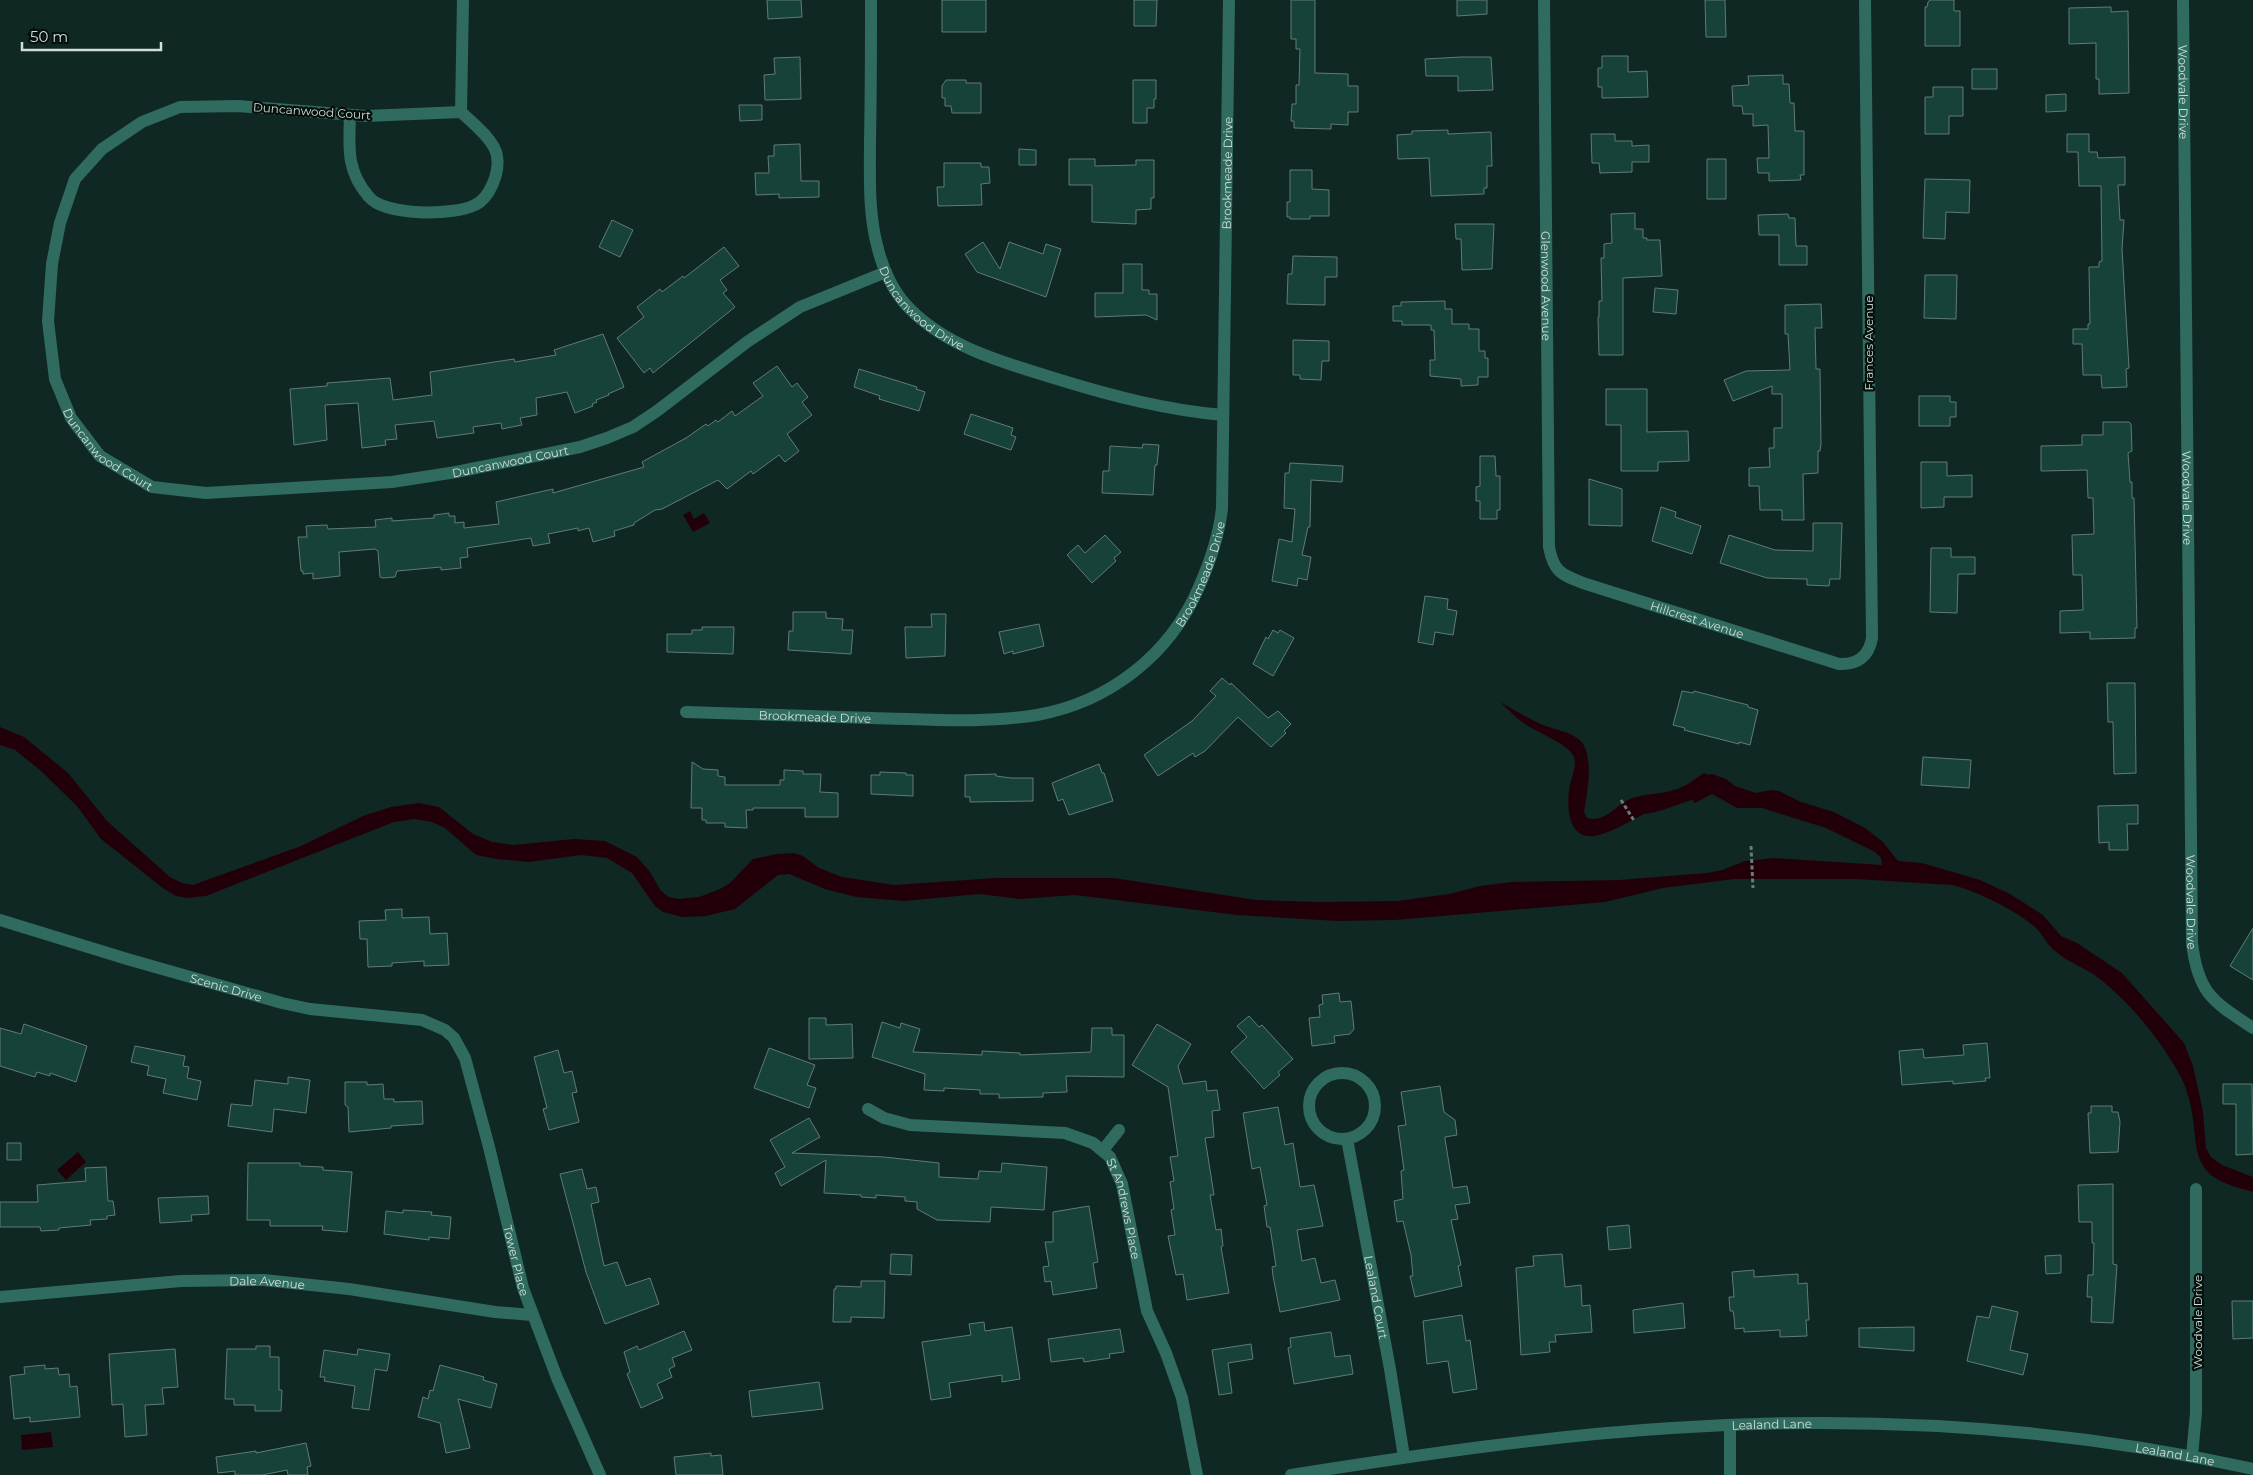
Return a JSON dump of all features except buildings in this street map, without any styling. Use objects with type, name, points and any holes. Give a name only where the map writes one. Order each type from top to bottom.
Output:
[{"type":"street","points":[[350,115],[349,158],[354,176],[370,199],[387,209],[418,212],[452,211],[475,205],[489,193],[496,175],[498,155],[485,135],[462,112],[463,0]]},
{"type":"street","name":"Duncanwood Drive","points":[[871,0],[870,169],[873,221],[877,247],[886,272],[900,296],[924,321],[940,334],[980,353],[1018,367],[1106,394],[1168,409],[1223,415]]},
{"type":"street","name":"Brookmeade Drive","points":[[686,712],[936,720],[1009,718],[1062,709],[1114,686],[1137,671],[1161,649],[1185,616],[1215,546],[1221,519],[1224,455],[1228,0]]},
{"type":"street","name":"Glenwood Avenue","points":[[1544,0],[1549,547],[1551,561],[1557,571]]},
{"type":"street","name":"Frances Avenue","points":[[1839,664],[1856,663],[1862,659],[1868,653],[1872,638],[1865,0]]},
{"type":"street","name":"Woodvale Drive","points":[[2183,0],[2192,943],[2197,975],[2206,992],[2253,1028]]},
{"type":"street","name":"Duncanwood Court","points":[[462,112],[350,115],[238,106],[180,107],[142,122],[102,149],[75,179],[60,223],[52,264],[48,321],[55,379],[71,418],[100,456],[152,487],[206,493],[392,482],[456,472],[580,447],[633,427],[658,411],[747,342],[800,307],[886,272]]},
{"type":"street","name":"Hillcrest Avenue","points":[[1557,571],[1586,584],[1839,664]]},
{"type":"street","name":"Scenic Drive","points":[[0,920],[127,959],[282,1003],[310,1009],[422,1020],[434,1024],[454,1038]]},
{"type":"street","name":"Tower Place","points":[[454,1038],[465,1058],[477,1099],[511,1246],[532,1315],[600,1475]]},
{"type":"street","points":[[1339,1074],[1351,1075],[1364,1082],[1372,1094],[1375,1105],[1373,1116],[1368,1126],[1359,1135],[1347,1139],[1334,1138],[1322,1132],[1313,1122],[1310,1111],[1310,1098],[1317,1086],[1324,1079],[1339,1074]]},
{"type":"street","name":"St Andrews Place","points":[[868,1109],[884,1118],[910,1125],[1065,1133],[1093,1143],[1103,1150],[1115,1165],[1122,1184],[1146,1305],[1182,1398],[1197,1475]]},
{"type":"street","points":[[1103,1150],[1119,1130]]},
{"type":"street","name":"Lealand Court","points":[[1347,1139],[1390,1369],[1404,1457]]},
{"type":"street","name":"Woodvale Drive","points":[[2192,1456],[2196,1414],[2196,1189]]},
{"type":"street","name":"Dale Avenue","points":[[0,1297],[181,1281],[264,1280],[350,1288],[495,1312],[532,1315]]},
{"type":"street","name":"Lealand Lane","points":[[1291,1475],[1404,1457],[1534,1440],[1730,1425],[1842,1424],[1937,1427],[2065,1438],[2192,1456],[2253,1469]]},
{"type":"street","points":[[1730,1425],[1730,1475]]},
{"type":"path","points":[[1621,800],[1635,822]]},
{"type":"path","points":[[1751,846],[1753,888]]},
{"type":"shaded area","points":[[690,511],[694,519],[704,513],[710,523],[693,532],[683,515]]},
{"type":"shaded area","points":[[1500,702],[1536,722],[1573,735],[1583,744],[1587,752],[1589,772],[1584,812],[1587,818],[1599,818],[1609,814],[1633,798],[1674,790],[1686,785],[1704,773],[1712,774],[1726,779],[1735,786],[1756,793],[1771,790],[1779,791],[1801,802],[1834,812],[1865,828],[1883,842],[1898,861],[1922,863],[1980,880],[2010,894],[2043,915],[2061,936],[2077,943],[2122,973],[2184,1043],[2193,1066],[2203,1111],[2206,1148],[2211,1157],[2222,1165],[2253,1177],[2253,1192],[2220,1181],[2211,1175],[2201,1163],[2186,1088],[2170,1059],[2133,1010],[2095,975],[2060,955],[2036,928],[2019,915],[1984,897],[1952,885],[1856,879],[1734,879],[1663,888],[1605,902],[1395,920],[1337,921],[1237,915],[1075,895],[1021,899],[979,894],[904,901],[856,897],[825,889],[789,874],[778,875],[735,909],[706,916],[682,917],[663,912],[655,906],[632,873],[607,858],[581,855],[529,862],[476,855],[445,828],[432,822],[415,819],[394,822],[206,896],[187,898],[176,896],[164,889],[101,839],[77,806],[41,771],[15,750],[0,745],[0,727],[24,737],[68,773],[107,821],[170,877],[182,883],[193,885],[301,846],[363,816],[391,807],[419,803],[439,807],[473,834],[492,842],[513,845],[574,839],[605,841],[637,857],[650,872],[661,891],[669,897],[678,899],[699,897],[720,889],[730,883],[753,859],[794,853],[803,856],[819,868],[842,877],[894,885],[996,878],[1114,878],[1256,900],[1320,902],[1397,901],[1449,894],[1480,886],[1512,882],[1619,880],[1707,873],[1722,870],[1745,861],[1774,858],[1882,865],[1881,858],[1875,852],[1826,828],[1762,808],[1737,808],[1712,794],[1695,803],[1692,800],[1644,814],[1599,835],[1588,836],[1580,834],[1571,821],[1568,803],[1575,766],[1573,755],[1558,742],[1522,722]]},
{"type":"shaded area","points":[[78,1152],[86,1162],[66,1180],[57,1170]]},
{"type":"shaded area","points":[[51,1432],[53,1447],[22,1450],[21,1435]]}]
